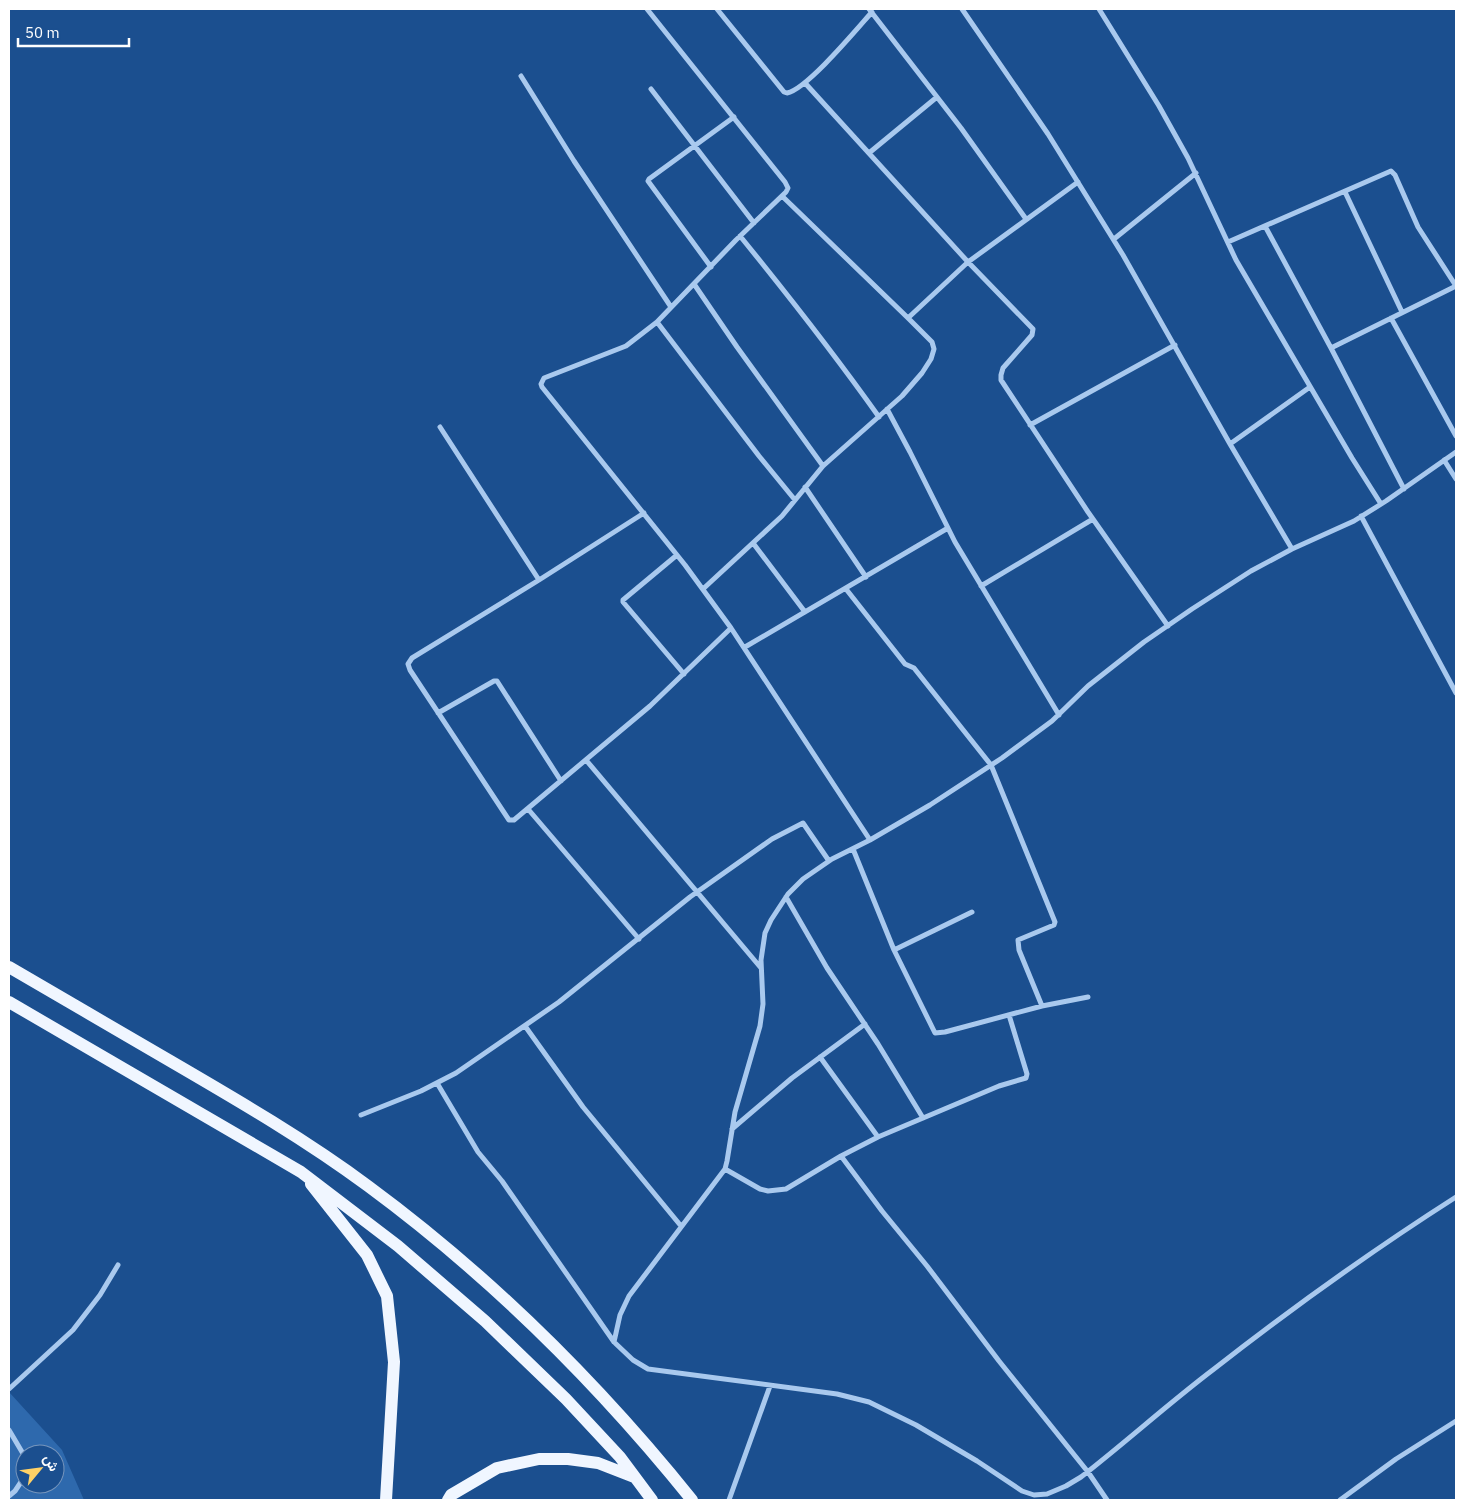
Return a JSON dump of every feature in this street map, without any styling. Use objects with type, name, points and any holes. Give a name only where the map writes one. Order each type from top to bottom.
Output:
[{"type":"main road","points":[[9,967],[270,1120],[352,1175],[415,1222],[505,1298],[554,1345],[625,1420],[692,1500]]},
{"type":"main road","points":[[9,1002],[302,1172],[398,1246],[486,1321],[566,1400],[620,1457],[652,1500]]},
{"type":"main road","points":[[302,1172],[367,1255],[387,1296],[394,1362],[386,1500]]},
{"type":"main road","points":[[448,1500],[451,1495],[497,1468],[539,1459],[568,1459],[598,1463],[634,1477]]},
{"type":"street","points":[[647,9],[734,117],[788,188],[657,322],[626,346],[544,378],[541,384],[677,555],[745,647],[870,840]]},
{"type":"street","points":[[717,9],[784,92],[790,93],[805,83],[825,64],[871,10],[1026,219]]},
{"type":"street","points":[[962,9],[1048,134],[1114,239],[1292,549]]},
{"type":"street","points":[[1099,9],[1159,106],[1196,173],[1236,260],[1381,504]]},
{"type":"street","points":[[521,76],[574,161],[671,307]]},
{"type":"street","points":[[805,83],[968,262],[1033,329],[1033,333],[1000,375],[1005,387],[1168,626]]},
{"type":"street","points":[[651,89],[754,223]]},
{"type":"street","points":[[869,153],[937,97]]},
{"type":"street","points":[[710,267],[648,181],[734,117]]},
{"type":"street","points":[[1228,242],[1390,171],[1393,172],[1418,227],[1456,286],[1331,348]]},
{"type":"street","points":[[1114,239],[1196,173]]},
{"type":"street","points":[[908,318],[968,262],[1078,182]]},
{"type":"street","points":[[1345,192],[1402,312]]},
{"type":"street","points":[[703,589],[753,543],[795,500],[823,466],[902,396],[922,373],[931,359],[934,349],[932,342],[782,196]]},
{"type":"street","points":[[1265,226],[1404,489]]},
{"type":"street","points":[[740,236],[814,328],[879,417]]},
{"type":"street","points":[[694,284],[736,347],[823,466]]},
{"type":"street","points":[[1391,318],[1456,436]]},
{"type":"street","points":[[657,322],[795,500]]},
{"type":"street","points":[[1030,425],[1174,345]]},
{"type":"street","points":[[1230,444],[1310,387]]},
{"type":"street","points":[[887,409],[980,586],[1058,715]]},
{"type":"street","points":[[440,428],[539,580]]},
{"type":"street","points":[[614,1342],[620,1315],[629,1296],[724,1169],[735,1112],[760,1026],[763,1004],[761,951],[765,933],[770,920],[786,897],[804,879],[829,860],[870,840],[930,805],[991,765],[1052,721],[1088,686],[1168,626],[1251,571],[1361,516],[1381,504],[1456,452]]},
{"type":"street","points":[[1444,460],[1456,480]]},
{"type":"street","points":[[805,487],[866,577]]},
{"type":"street","points":[[644,513],[412,658],[408,664],[410,670],[508,820],[513,821],[528,809],[650,706],[731,628]]},
{"type":"street","points":[[1361,516],[1456,693]]},
{"type":"street","points":[[980,586],[1093,518]]},
{"type":"street","points":[[745,647],[948,528]]},
{"type":"street","points":[[753,543],[805,612]]},
{"type":"street","points":[[677,555],[623,600],[623,602],[684,674]]},
{"type":"street","points":[[846,589],[904,664],[914,668],[991,765],[1055,922],[1054,925],[1018,940],[1019,950],[1042,1006]]},
{"type":"street","points":[[438,713],[494,680],[497,681],[561,781]]},
{"type":"street","points":[[586,760],[762,969]]},
{"type":"street","points":[[528,809],[639,939]]},
{"type":"street","points":[[361,1115],[421,1092],[456,1073],[559,1002],[698,892],[772,839],[803,823],[829,860]]},
{"type":"street","points":[[853,849],[894,950],[934,1033],[945,1032],[1042,1006],[1088,997]]},
{"type":"street","points":[[786,897],[827,968],[865,1024],[922,1118]]},
{"type":"street","points":[[894,950],[972,912]]},
{"type":"street","points":[[724,1169],[760,1189],[768,1191],[786,1189],[841,1156],[878,1137],[999,1086],[1027,1077],[1009,1015]]},
{"type":"street","points":[[732,1129],[792,1078],[865,1024]]},
{"type":"street","points":[[525,1026],[583,1108],[681,1226]]},
{"type":"street","points":[[820,1057],[878,1137]]},
{"type":"street","points":[[437,1083],[478,1152],[502,1181],[614,1342],[633,1360],[648,1369],[837,1394],[869,1402],[916,1425],[978,1461],[1022,1491],[1034,1495],[1047,1494],[1066,1486],[1088,1472],[1222,1363],[1405,1229],[1456,1196]]},
{"type":"street","points":[[841,1156],[999,1361],[1088,1472],[1107,1500]]},
{"type":"street","points":[[9,1389],[73,1330],[100,1295],[118,1265]]},
{"type":"street","points":[[729,1500],[770,1386]]},
{"type":"street","points":[[1340,1500],[1396,1459],[1456,1421]]},
{"type":"street","points":[[9,1430],[17,1444]]},
{"type":"shaded area","points":[[9,1392],[57,1444],[15,1444],[15,1494],[65,1494],[65,1457],[84,1500],[9,1500]]}]
